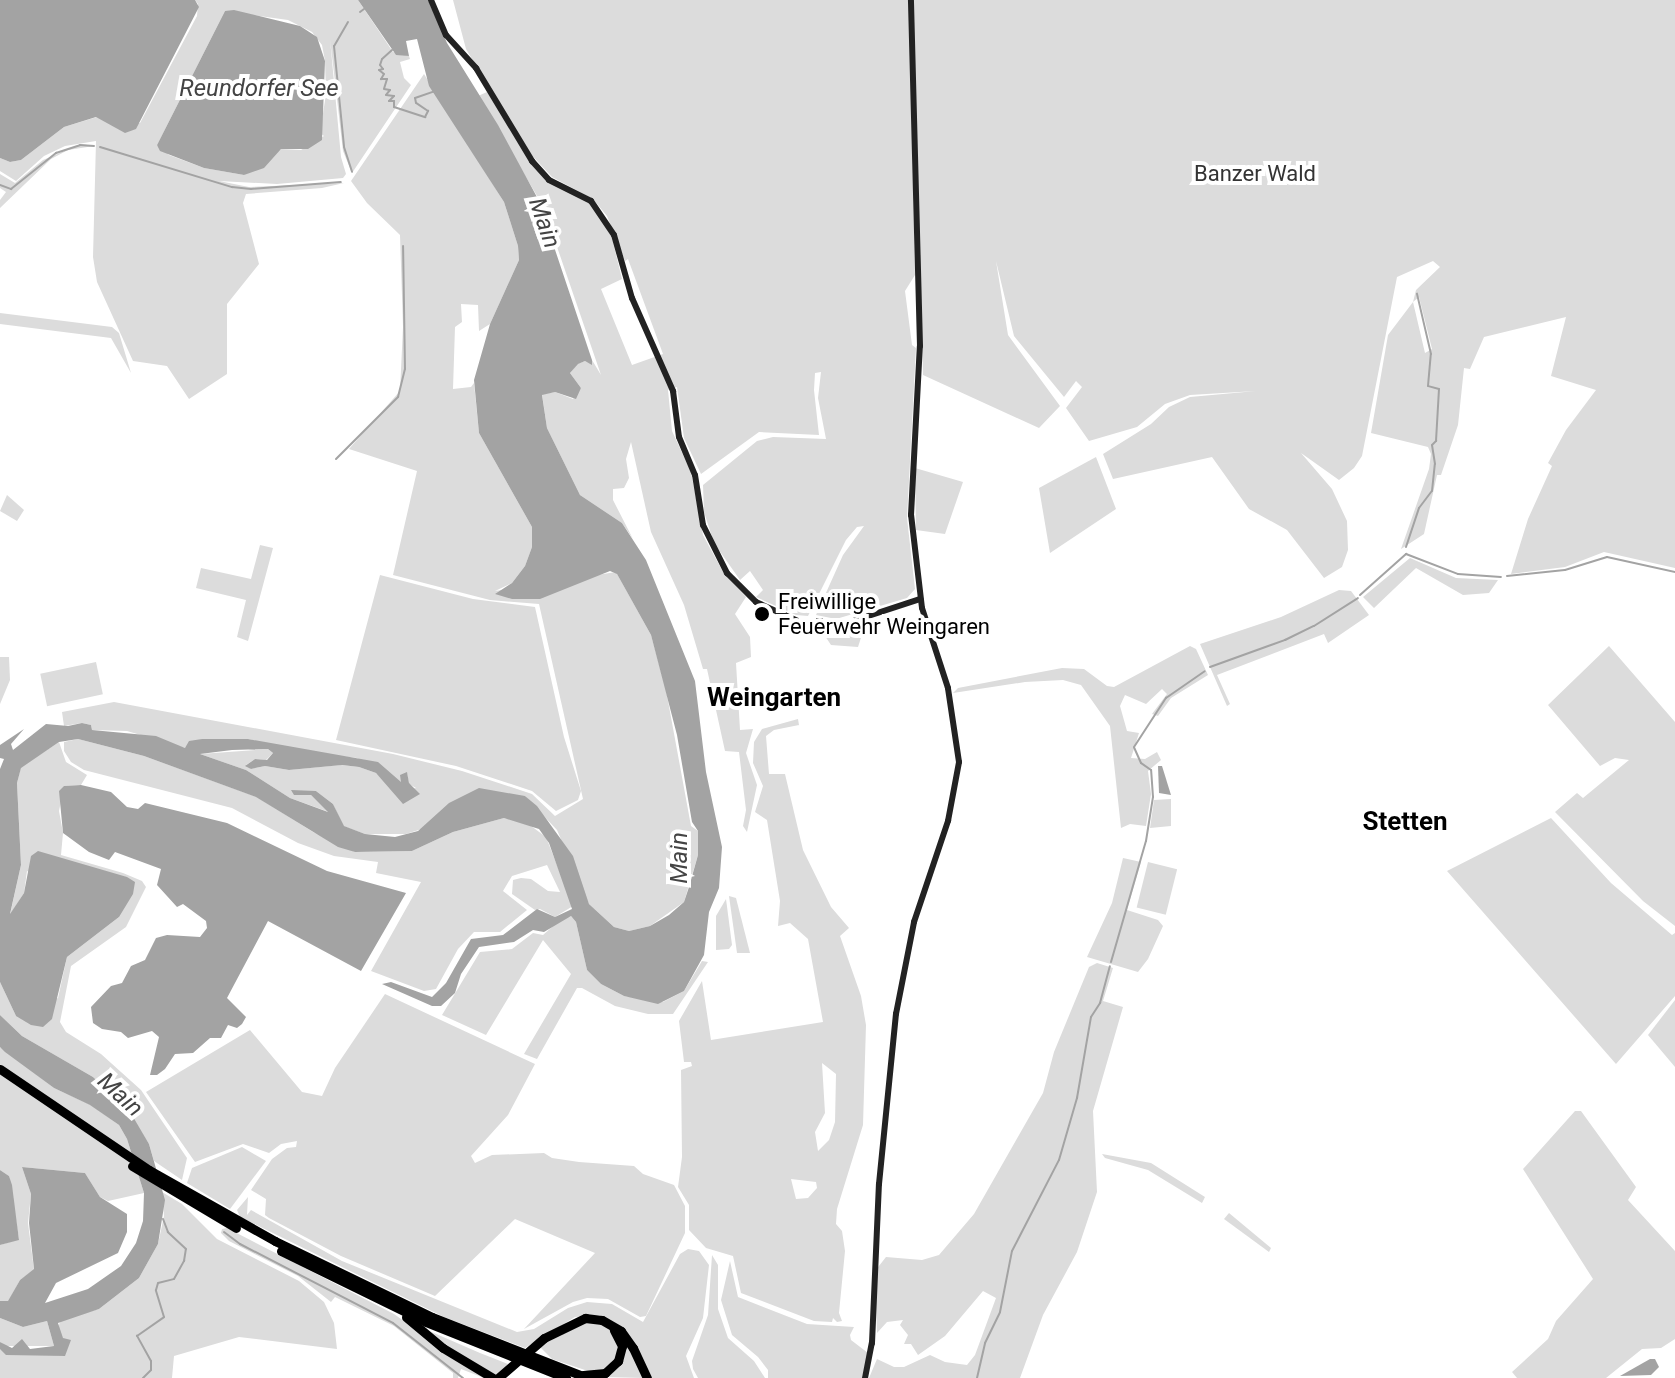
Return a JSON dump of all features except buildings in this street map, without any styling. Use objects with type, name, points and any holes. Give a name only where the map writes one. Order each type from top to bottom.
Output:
[{"type":"highway","points":[[0,1069],[231,1222],[503,1350]]},
{"type":"highway","points":[[0,1076],[147,1176],[231,1222],[394,1307],[566,1378]]},
{"type":"highway","points":[[394,1307],[440,1346],[495,1378],[528,1350],[569,1323],[594,1318],[610,1324],[628,1339],[647,1378]]},
{"type":"highway","points":[[532,1362],[583,1376],[605,1373],[618,1361],[620,1341],[610,1324]]},
{"type":"street","points":[[431,0],[446,35],[463,53],[543,174],[591,201],[614,235],[632,298],[673,391],[679,437],[695,475],[703,525],[719,561],[734,581],[756,602],[785,617],[821,623],[853,621],[920,599]]},
{"type":"street","points":[[865,1378],[872,1343],[879,1184],[896,1014],[914,922],[948,821],[959,762],[948,688],[920,599],[911,498],[920,346],[911,0]]},
{"type":"green space","points":[[195,0],[358,0],[393,52],[409,56],[410,59],[400,62],[404,78],[411,85],[352,173],[343,151],[330,39],[341,157],[346,174],[343,178],[277,184],[219,181],[249,187],[344,183],[322,188],[246,194],[243,203],[259,264],[227,304],[227,374],[189,399],[167,366],[133,361],[97,282],[93,257],[96,141],[65,146],[44,156],[16,181],[0,171],[0,158],[10,162],[21,160],[64,127],[97,117],[110,123],[140,123],[197,16],[198,4]],"holes":[[[225,11],[288,20],[312,32],[322,45],[326,94],[320,133],[324,136],[301,150],[281,149],[244,175],[204,168],[169,155],[157,145]]]},
{"type":"green space","points":[[453,0],[909,0],[915,275],[905,291],[912,345],[916,348],[907,518],[915,589],[907,598],[836,619],[816,615],[843,555],[864,526],[857,527],[846,540],[808,616],[796,615],[756,597],[763,590],[750,571],[740,580],[714,543],[704,512],[703,485],[757,441],[773,437],[826,439],[818,398],[821,372],[815,373],[814,390],[819,435],[759,432],[701,474],[684,438],[677,387],[668,390],[672,431],[691,472],[703,535],[723,572],[746,597],[735,614],[750,637],[751,657],[736,663],[740,730],[753,729],[746,753],[757,785],[747,832],[743,826],[746,810],[739,752],[725,751],[707,669],[703,669],[684,605],[651,532],[631,442],[626,459],[629,478],[624,488],[613,489],[613,500],[633,539],[622,523],[580,495],[547,428],[542,394],[555,392],[573,399],[581,388],[570,373],[577,364],[585,361],[592,364],[592,360],[601,375],[543,206],[478,96],[487,92],[547,182],[591,202],[612,238],[622,279],[601,289],[632,365],[663,354],[628,259],[625,261],[607,216],[593,199],[552,177],[525,148],[466,49]]},
{"type":"green space","name":"Banzer Wald","points":[[913,0],[1675,0],[1675,568],[1604,552],[1565,567],[1511,574],[1528,519],[1552,466],[1548,463],[1566,430],[1596,390],[1551,376],[1566,317],[1484,337],[1470,369],[1464,368],[1458,425],[1441,475],[1437,475],[1424,534],[1401,549],[1429,469],[1431,454],[1428,447],[1371,433],[1388,335],[1413,302],[1416,290],[1440,267],[1433,261],[1397,277],[1362,456],[1354,468],[1339,480],[1301,453],[1332,489],[1347,521],[1348,550],[1342,567],[1324,578],[1287,530],[1249,509],[1212,457],[1113,479],[1103,454],[1151,424],[1169,407],[1190,397],[1256,391],[1190,395],[1165,404],[1137,427],[1089,441],[1066,408],[1082,387],[1076,381],[1064,397],[1014,336],[996,261],[1008,335],[1060,406],[1039,428],[923,375]],"holes":[[[1419,297],[1432,349],[1425,353],[1413,302]]]},
{"type":"green space","points":[[424,74],[504,202],[518,246],[519,260],[490,324],[479,331],[478,305],[461,304],[462,322],[455,327],[453,389],[471,387],[474,383],[479,433],[532,527],[532,547],[525,566],[512,583],[495,591],[616,572],[651,635],[666,690],[691,826],[698,831],[698,855],[684,902],[650,926],[629,931],[614,927],[589,904],[557,830],[525,796],[406,834],[365,834],[343,826],[333,804],[316,791],[299,793],[311,795],[329,812],[290,798],[246,770],[200,754],[268,749],[273,753],[266,760],[255,759],[246,765],[251,769],[265,766],[289,770],[341,765],[359,767],[376,773],[396,792],[416,788],[409,784],[407,773],[403,784],[357,758],[304,752],[248,739],[202,739],[185,748],[127,731],[92,730],[91,725],[82,723],[64,726],[62,712],[114,702],[393,754],[462,771],[532,794],[555,816],[583,799],[539,604],[490,600],[393,575],[417,471],[349,449],[400,391],[403,327],[400,235],[367,203],[351,181]]},
{"type":"green space","points":[[81,144],[94,146],[68,150],[51,159],[0,208],[0,200],[6,192],[0,188],[0,174],[15,183],[43,160]]},
{"type":"green space","points":[[0,313],[112,327],[119,333],[131,373],[111,338],[0,324]]},
{"type":"green space","points":[[1096,457],[1116,509],[1050,553],[1039,488]]},
{"type":"green space","points":[[915,468],[963,482],[945,534],[916,530]]},
{"type":"green space","points":[[7,495],[24,510],[17,521],[0,511]]},
{"type":"green space","points":[[260,545],[273,548],[248,641],[237,637],[246,600],[196,588],[201,568],[251,579]]},
{"type":"green space","points":[[1410,558],[1456,578],[1498,580],[1489,593],[1463,595],[1416,568],[1374,608],[1363,597]]},
{"type":"green space","points":[[380,575],[473,599],[535,607],[564,737],[581,791],[578,800],[556,811],[532,791],[456,766],[336,740]]},
{"type":"green space","points":[[1339,590],[1351,591],[1369,615],[1328,643],[1324,634],[1217,675],[1230,704],[1227,706],[1200,644],[1281,617]]},
{"type":"green space","points":[[867,619],[858,647],[831,645],[825,636],[804,627]]},
{"type":"green space","points":[[1190,646],[1196,649],[1208,675],[1171,698],[1158,716],[1152,714],[1167,694],[1162,689],[1146,704],[1125,695],[1120,706],[1127,731],[1139,733],[1131,758],[1145,759],[1157,752],[1161,760],[1148,771],[1151,794],[1146,826],[1130,824],[1121,828],[1110,726],[1081,685],[1063,680],[1025,682],[953,693],[958,688],[1062,668],[1084,669],[1107,686],[1114,687]]},
{"type":"green space","points":[[1609,646],[1675,722],[1675,926],[1643,901],[1555,812],[1577,793],[1583,798],[1629,760],[1615,758],[1600,766],[1548,705]]},
{"type":"green space","points":[[0,657],[9,657],[10,680],[0,704]]},
{"type":"green space","points":[[96,662],[103,694],[47,706],[40,674]]},
{"type":"green space","points":[[798,719],[799,725],[774,730],[766,736],[769,774],[785,774],[803,850],[831,907],[849,928],[840,936],[861,996],[866,1025],[863,1125],[837,1209],[836,1224],[842,1231],[845,1251],[839,1313],[842,1321],[837,1322],[833,1318],[832,1322],[814,1321],[741,1293],[733,1256],[706,1248],[689,1230],[689,1205],[678,1187],[682,1157],[681,1070],[692,1066],[691,1062],[684,1062],[679,1021],[702,981],[711,1040],[823,1022],[808,939],[790,923],[778,926],[780,901],[767,820],[755,812],[763,786],[753,763],[754,742],[762,729]],"holes":[[[822,1063],[836,1074],[835,1122],[829,1140],[818,1151],[815,1132],[825,1113]],[[791,1179],[816,1182],[817,1188],[808,1198],[796,1199]]]},
{"type":"green space","points":[[78,739],[144,756],[257,797],[313,832],[355,852],[412,851],[453,832],[504,818],[527,823],[546,837],[573,906],[555,917],[540,909],[535,910],[512,894],[513,880],[521,878],[531,879],[548,891],[560,892],[547,865],[512,876],[503,891],[527,910],[500,932],[474,932],[458,949],[436,989],[424,991],[371,971],[421,882],[376,873],[378,862],[334,856],[298,843],[232,808],[84,770],[71,762],[64,751],[64,742]]},
{"type":"green space","points":[[59,742],[66,762],[87,775],[81,785],[64,786],[59,811],[63,833],[61,855],[123,873],[142,881],[146,887],[126,927],[71,966],[60,1022],[66,1032],[101,1054],[141,1090],[187,1158],[182,1180],[154,1161],[149,1144],[121,1101],[93,1077],[22,1036],[0,1015],[0,982],[16,1016],[58,998],[67,957],[119,917],[27,871],[24,893],[10,915],[21,865],[17,783],[21,767]]},
{"type":"green space","points":[[1171,799],[1171,826],[1150,828],[1154,800]]},
{"type":"green space","points":[[1551,818],[1611,883],[1672,935],[1675,933],[1675,996],[1616,1064],[1447,871]]},
{"type":"green space","points":[[1123,858],[1141,862],[1127,910],[1158,920],[1163,926],[1148,959],[1138,972],[1087,957],[1112,903]]},
{"type":"green space","points":[[1148,862],[1177,869],[1166,915],[1137,908]]},
{"type":"green space","points":[[729,896],[736,898],[750,953],[737,953]]},
{"type":"green space","points":[[726,899],[732,945],[729,949],[716,950],[716,916]]},
{"type":"green space","points":[[571,916],[576,922],[587,970],[601,984],[624,996],[663,1002],[684,991],[702,961],[708,962],[673,1014],[648,1014],[615,1006],[577,988],[537,1059],[524,1054],[571,974],[543,940],[486,1035],[442,1015],[480,952],[512,949],[533,933],[543,935],[560,920]]},
{"type":"green space","points":[[1097,963],[1113,968],[1103,1001],[1123,1007],[1093,1111],[1097,1192],[1077,1252],[1043,1315],[1020,1378],[869,1378],[877,1359],[894,1367],[904,1367],[930,1355],[945,1362],[967,1365],[975,1355],[996,1298],[983,1291],[945,1336],[918,1355],[911,1344],[904,1344],[908,1335],[900,1325],[903,1320],[887,1322],[877,1333],[875,1271],[886,1257],[922,1260],[939,1255],[974,1214],[1043,1093],[1054,1052],[1089,967]]},
{"type":"green space","points":[[385,994],[535,1064],[508,1115],[471,1156],[475,1163],[492,1155],[544,1153],[552,1158],[579,1162],[634,1166],[643,1174],[674,1185],[685,1206],[685,1233],[646,1316],[640,1317],[608,1299],[587,1298],[573,1302],[524,1329],[595,1253],[515,1219],[435,1296],[341,1256],[269,1218],[265,1215],[266,1199],[251,1190],[272,1159],[287,1148],[296,1147],[297,1141],[281,1144],[269,1153],[243,1144],[195,1162],[146,1092],[250,1030],[302,1092],[322,1096],[335,1068]]},
{"type":"green space","points":[[1675,1000],[1675,1067],[1648,1035]]},
{"type":"green space","points":[[0,1047],[54,1088],[91,1105],[119,1125],[127,1139],[144,1193],[108,1201],[100,1197],[85,1173],[22,1167],[31,1194],[28,1223],[34,1270],[20,1280],[8,1302],[0,1301],[0,1245],[19,1239],[9,1176],[0,1170]]},
{"type":"green space","points":[[1575,1111],[1581,1111],[1636,1187],[1628,1200],[1675,1251],[1675,1339],[1661,1348],[1642,1349],[1606,1378],[1517,1378],[1512,1372],[1548,1339],[1556,1321],[1593,1279],[1523,1169]]},
{"type":"green space","points":[[242,1147],[266,1161],[230,1209],[187,1183],[192,1168]]},
{"type":"green space","points":[[1102,1154],[1151,1163],[1205,1197],[1202,1203],[1148,1170],[1105,1158]]},
{"type":"green space","points":[[162,1192],[182,1204],[217,1239],[299,1281],[324,1302],[334,1323],[337,1349],[239,1337],[174,1356],[172,1378],[0,1378],[0,1349],[65,1356],[63,1339],[58,1331],[60,1320],[99,1309],[139,1278],[158,1244],[164,1216]]},
{"type":"green space","points":[[248,1197],[247,1215],[251,1210],[342,1261],[517,1332],[534,1329],[568,1308],[587,1302],[612,1304],[643,1322],[680,1254],[688,1249],[699,1251],[709,1265],[703,1318],[686,1356],[694,1378],[652,1378],[600,1315],[575,1317],[525,1348],[444,1317],[240,1217],[237,1210]]},
{"type":"green space","points":[[1229,1213],[1271,1248],[1269,1252],[1224,1219]]},
{"type":"green space","points":[[227,1228],[394,1314],[484,1378],[461,1369],[458,1378],[453,1378],[453,1373],[394,1326],[335,1297],[331,1302],[298,1276],[229,1241],[221,1233],[222,1229]]},
{"type":"green space","points":[[712,1255],[718,1265],[718,1309],[728,1338],[754,1361],[765,1378],[698,1378],[693,1369],[692,1361],[708,1315]]},
{"type":"green space","points":[[730,1261],[738,1297],[807,1324],[854,1327],[851,1340],[868,1353],[862,1378],[768,1378],[768,1370],[758,1357],[732,1335],[721,1300]]},
{"type":"green space","points":[[0,1318],[23,1327],[47,1321],[54,1346],[6,1346],[0,1342]]},
{"type":"green space","points":[[584,1321],[595,1321],[610,1329],[617,1340],[617,1356],[604,1370],[588,1371],[552,1359],[539,1346]]},
{"type":"green space","points":[[427,1330],[508,1364],[495,1377],[444,1346]]},
{"type":"green space","points":[[624,1338],[644,1378],[605,1377],[622,1362]]},
{"type":"water","points":[[0,0],[195,0],[199,7],[136,129],[125,133],[96,117],[64,127],[21,160],[10,162],[0,158]]},
{"type":"water","name":"Main","points":[[358,0],[428,0],[447,43],[498,125],[538,199],[592,360],[592,365],[585,361],[570,373],[581,388],[576,399],[555,392],[542,395],[547,428],[580,495],[622,523],[646,560],[695,681],[706,772],[722,847],[719,888],[709,912],[704,955],[684,991],[658,1004],[624,996],[601,984],[587,970],[576,922],[571,916],[544,932],[533,930],[514,942],[479,947],[461,974],[455,993],[441,1006],[432,1006],[382,984],[391,982],[432,997],[446,983],[471,939],[503,935],[537,909],[555,917],[572,909],[549,843],[539,829],[504,818],[453,832],[412,851],[355,852],[338,847],[256,797],[144,756],[78,739],[59,742],[21,768],[17,783],[21,865],[10,914],[24,893],[31,856],[38,851],[135,882],[133,894],[119,917],[67,957],[52,1019],[43,1027],[31,1025],[16,1016],[0,982],[0,769],[4,759],[0,758],[0,745],[24,729],[11,744],[13,750],[46,724],[68,726],[82,723],[91,725],[92,730],[156,736],[185,748],[189,741],[202,739],[248,739],[378,762],[401,782],[400,775],[407,772],[409,783],[420,794],[403,804],[376,773],[359,767],[342,765],[289,770],[265,766],[251,769],[245,766],[255,759],[267,760],[273,753],[268,749],[200,754],[246,770],[290,798],[328,812],[311,795],[294,795],[291,790],[316,791],[333,804],[344,826],[365,834],[395,837],[418,831],[449,803],[479,788],[525,796],[537,806],[573,856],[589,904],[614,927],[629,931],[650,926],[669,915],[684,902],[689,887],[698,855],[698,831],[692,822],[677,735],[651,635],[617,574],[610,571],[540,599],[512,599],[495,594],[512,583],[525,566],[532,547],[532,527],[479,433],[474,380],[490,324],[519,260],[518,246],[504,202],[429,86],[417,39],[406,41],[409,56],[396,55]]},
{"type":"water","name":"Reundorfer See","points":[[234,10],[300,26],[317,37],[325,61],[322,140],[308,149],[281,149],[264,168],[244,175],[204,168],[160,151],[157,145],[225,11]]},
{"type":"water","points":[[1158,766],[1162,766],[1171,795],[1159,793]]},
{"type":"water","points":[[81,785],[111,792],[127,807],[138,809],[145,803],[227,823],[327,871],[406,893],[361,971],[268,921],[227,998],[246,1017],[242,1024],[237,1028],[228,1025],[221,1038],[210,1038],[193,1053],[175,1054],[165,1069],[157,1075],[150,1075],[159,1037],[152,1031],[128,1038],[121,1032],[102,1029],[93,1023],[91,1007],[111,986],[122,983],[131,966],[145,960],[156,938],[167,935],[200,937],[207,928],[206,921],[183,904],[177,907],[157,885],[161,869],[115,852],[109,860],[89,852],[63,833],[59,791],[64,786]]},
{"type":"water","points":[[0,1015],[22,1036],[93,1077],[129,1110],[149,1144],[165,1200],[158,1244],[139,1278],[99,1309],[58,1323],[63,1338],[71,1340],[65,1356],[6,1355],[0,1349],[0,1342],[12,1348],[22,1339],[30,1349],[54,1346],[47,1321],[23,1327],[0,1318],[0,1301],[8,1301],[20,1280],[34,1269],[29,1223],[31,1194],[22,1167],[85,1173],[100,1197],[127,1214],[127,1232],[118,1253],[56,1283],[45,1303],[88,1289],[121,1266],[136,1243],[143,1221],[144,1193],[127,1139],[119,1125],[90,1105],[54,1088],[5,1052],[0,1047]]},
{"type":"water","points":[[0,1170],[9,1176],[12,1185],[19,1240],[0,1245]]},
{"type":"water","points":[[1655,1359],[1659,1367],[1651,1375],[1620,1376]]},
{"type":"waterway","points":[[360,12],[364,9]]},
{"type":"waterway","points":[[348,22],[334,46],[344,147],[352,172]]},
{"type":"waterway","points":[[392,50],[382,59],[380,65],[383,69],[379,70],[384,74],[381,79],[387,79],[384,89],[390,90],[386,95],[394,96],[389,101],[394,101],[394,107],[425,117],[428,111],[416,103],[415,98],[435,91]]},
{"type":"waterway","points":[[0,185],[11,189],[56,153],[80,145],[94,146]]},
{"type":"waterway","points":[[100,147],[232,187],[251,189],[341,182]]},
{"type":"waterway","points":[[336,459],[398,397],[405,369],[403,246]]},
{"type":"waterway","points":[[1406,547],[1419,508],[1432,491],[1435,464],[1432,445],[1436,441],[1439,389],[1428,386],[1431,354],[1417,294]]},
{"type":"waterway","points":[[1360,595],[1406,554],[1458,574],[1501,577]]},
{"type":"waterway","points":[[1507,576],[1565,570],[1607,557],[1675,572]]},
{"type":"waterway","points":[[1210,667],[1285,640],[1358,598]]},
{"type":"waterway","points":[[1111,962],[1146,841],[1153,797],[1151,770],[1141,763],[1134,747],[1166,698],[1205,671]]},
{"type":"waterway","points":[[977,1378],[985,1343],[1000,1312],[1012,1251],[1059,1160],[1077,1098],[1091,1017],[1100,1003],[1110,966]]},
{"type":"waterway","points":[[143,1378],[151,1370],[151,1361],[137,1336],[164,1317],[156,1290],[158,1283],[174,1279],[184,1261],[186,1249],[168,1232],[163,1219]]},
{"type":"waterway","points":[[224,1232],[240,1244],[393,1323],[463,1378]]},
{"type":"place","name":"Freiwillige Feuerwehr Weingaren","points":[[762,614]]},
{"type":"district","name":"Weingarten","points":[[774,698]]},
{"type":"district","name":"Stetten","points":[[1405,822]]}]
